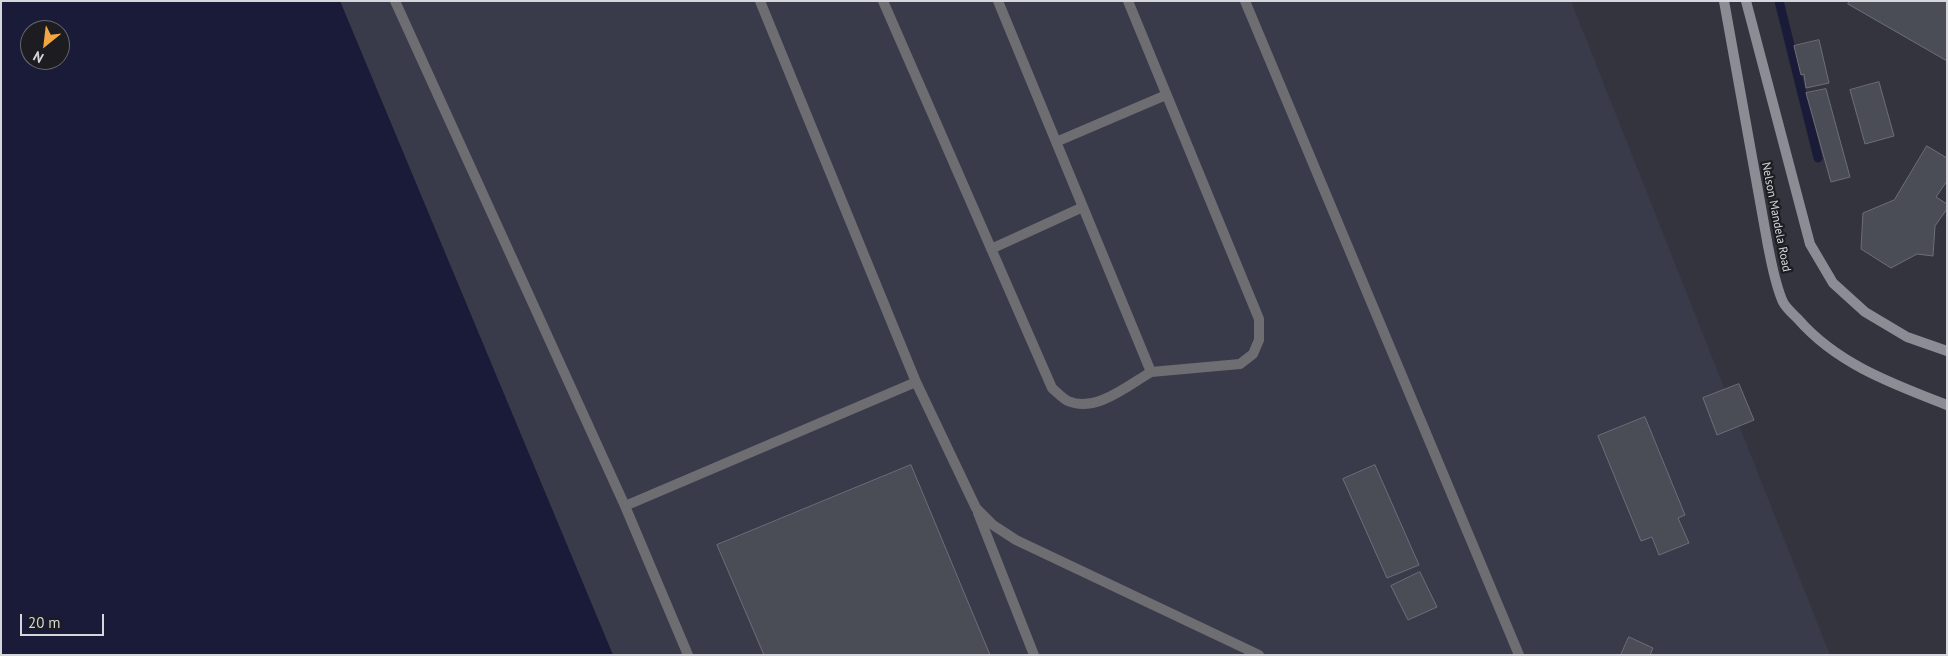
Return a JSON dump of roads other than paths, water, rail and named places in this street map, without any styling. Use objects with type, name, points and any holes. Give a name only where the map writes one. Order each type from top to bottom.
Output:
[{"type":"main road","name":"Nelson Mandela Road","points":[[1724,1],[1768,246],[1773,270],[1784,303],[1811,334],[1847,360],[1890,383],[1947,405]]},
{"type":"main road","name":"Nelson Mandela Road","points":[[1746,1],[1810,244],[1833,283],[1865,312],[1907,337],[1947,351]]},
{"type":"lane","points":[[395,1],[625,506],[688,655]]},
{"type":"lane","points":[[760,1],[916,382],[976,508],[1034,655]]},
{"type":"lane","points":[[883,1],[1052,388],[1066,400],[1082,405],[1098,402],[1151,372],[1240,364],[1253,354],[1259,340],[1259,319],[1128,1]]},
{"type":"lane","points":[[998,1],[1151,372]]},
{"type":"lane","points":[[1245,1],[1519,655]]},
{"type":"lane","points":[[1056,142],[1166,94]]},
{"type":"lane","points":[[992,250],[1083,207]]},
{"type":"lane","points":[[625,506],[916,382]]},
{"type":"lane","points":[[976,508],[993,525],[1016,540],[1259,655]]},
{"type":"waterway","points":[[1779,1],[1818,158]]}]
